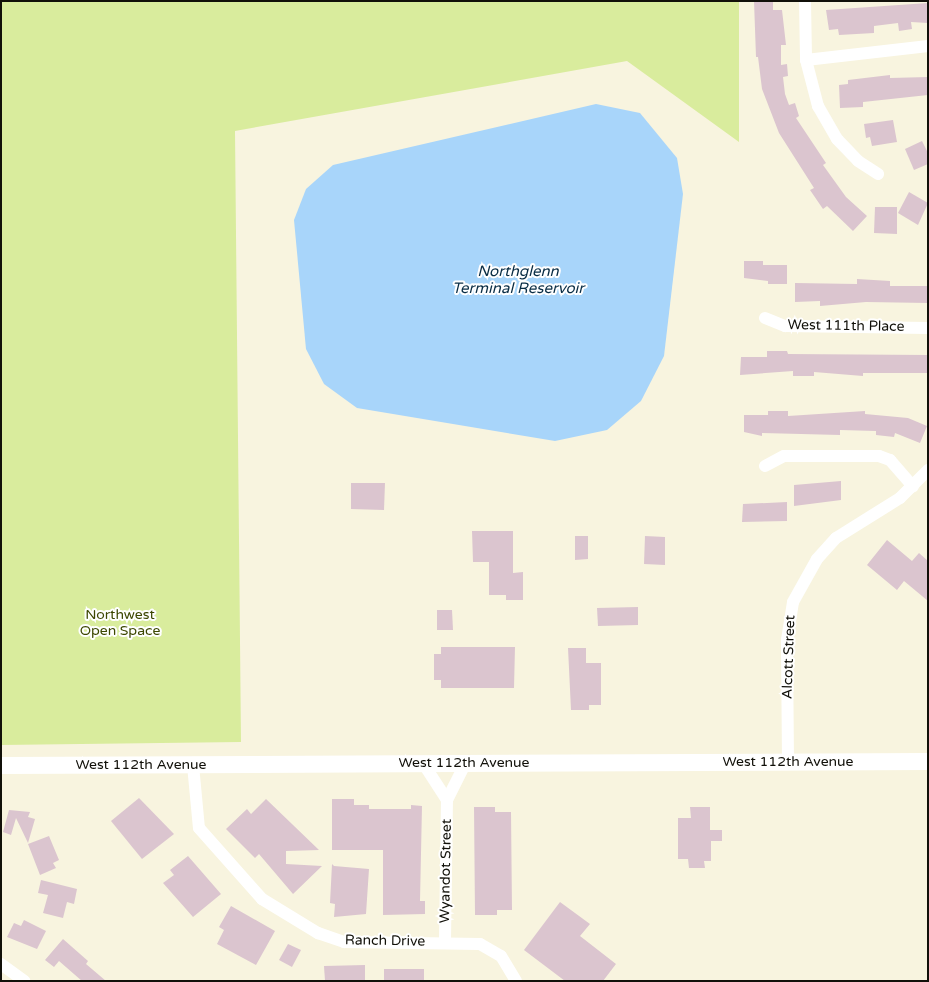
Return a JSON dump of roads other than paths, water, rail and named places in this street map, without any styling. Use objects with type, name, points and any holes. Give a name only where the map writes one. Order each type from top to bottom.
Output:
[{"type":"main road","name":"West 112th Avenue","points":[[1,765],[928,761]]},
{"type":"street","points":[[806,1],[806,60],[816,98],[828,126],[858,161],[878,174]]},
{"type":"street","points":[[806,60],[928,46]]},
{"type":"street","name":"West 111th Place","points":[[764,318],[785,326],[928,328]]},
{"type":"street","points":[[765,466],[784,456],[879,456],[890,460],[914,486]]},
{"type":"street","name":"Alcott Street","points":[[788,762],[787,640],[793,602],[817,559],[836,538],[900,498],[914,486],[928,470]]},
{"type":"street","name":"Wyandot Street","points":[[445,942],[447,800],[466,762]]},
{"type":"street","name":"Wyandot Street","points":[[423,763],[447,800]]},
{"type":"street","name":"Ranch Drive","points":[[193,765],[199,828],[262,899],[318,933],[344,942],[472,942],[495,950],[509,966],[516,981]]},
{"type":"street","points":[[1,964],[24,981]]},
{"type":"water","name":"Northglenn Terminal Reservoir","points":[[596,104],[640,113],[677,158],[683,194],[664,356],[641,401],[607,430],[555,441],[357,408],[324,384],[306,349],[294,220],[306,189],[333,165]]},
{"type":"park label","name":"Northwest Open Space","points":[[120,624]]}]
